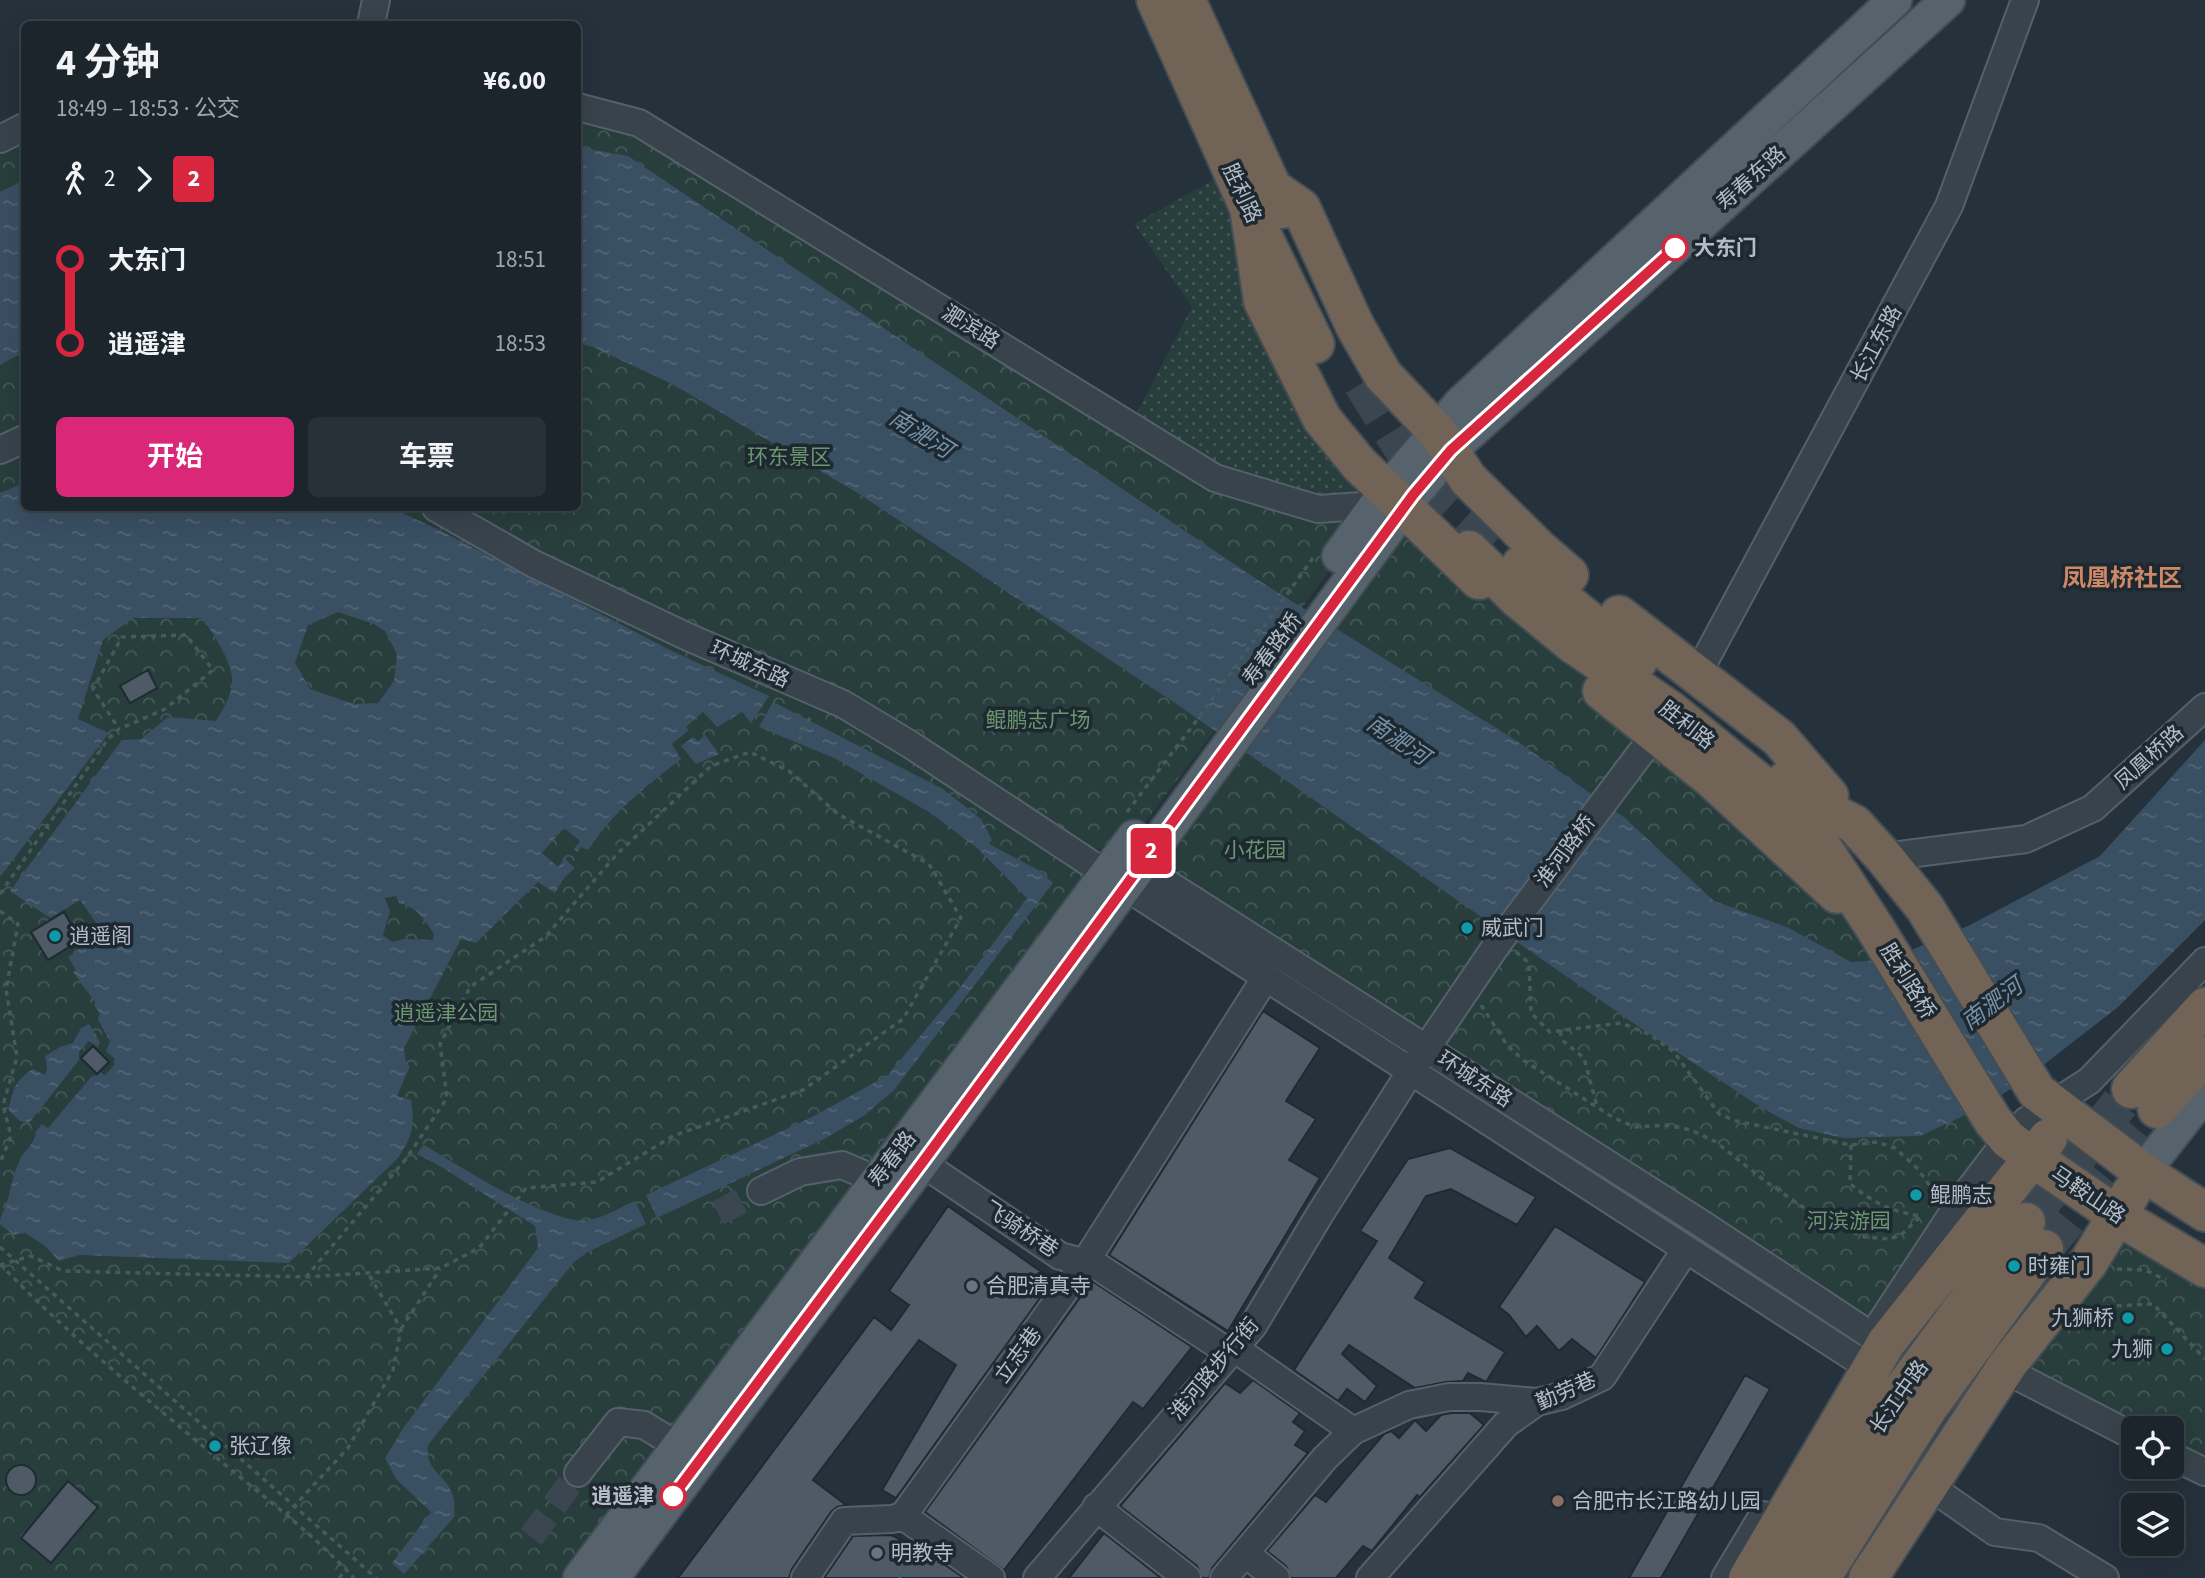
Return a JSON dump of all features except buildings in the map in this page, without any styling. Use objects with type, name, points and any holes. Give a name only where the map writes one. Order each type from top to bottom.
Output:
[{"type":"highway","name":"胜利路","points":[[1156,0],[1261,198],[1348,383]]},
{"type":"highway","name":"胜利路","points":[[1186,0],[1261,198]]},
{"type":"highway","points":[[1854,824],[1779,738],[1592,595],[1540,550],[1468,479],[1444,441],[1383,375],[1355,326],[1301,208],[1261,198],[1264,301],[1269,313],[1322,419],[1389,500],[1596,686],[1712,779],[1875,928]]},
{"type":"highway","name":"胜利路","points":[[1469,550],[1517,598],[1573,644],[1670,710],[1779,800],[1816,838],[1875,928]]},
{"type":"highway","name":"胜利路","points":[[1521,565],[1741,748],[1814,804],[1854,824],[1925,908],[2052,1104]]},
{"type":"highway","name":"胜利路桥","points":[[1875,928],[1985,1106]]},
{"type":"highway","points":[[2205,1007],[2144,1099],[2205,1056]]},
{"type":"highway","points":[[1748,1578],[1872,1352],[2052,1104],[2143,1172],[2205,1212]]},
{"type":"highway","name":"马鞍山路","points":[[1985,1106],[1993,1121],[2020,1148],[2118,1216],[2205,1268]]},
{"type":"highway","points":[[1868,1578],[2005,1370],[2088,1263],[2143,1172]]},
{"type":"highway","name":"长江中路","points":[[1784,1578],[1881,1419],[2035,1236],[1821,1578]]},
{"type":"main road","name":"寿春东路","points":[[1444,441],[1461,403],[1895,0]]},
{"type":"main road","name":"寿春东路","points":[[1337,560],[1444,441],[1948,0]]},
{"type":"main road","name":"寿春路桥","points":[[1207,740],[1337,560]]},
{"type":"main road","name":"寿春路","points":[[612,1578],[922,1163],[1123,870],[1207,740]]},
{"type":"main road","name":"寿春路","points":[[580,1578],[877,1180],[1123,870]]},
{"type":"main road","points":[[2143,1172],[2205,1093]]},
{"type":"street","points":[[372,21],[376,0]]},
{"type":"street","name":"长江东路","points":[[1697,675],[1949,206],[2025,0]]},
{"type":"street","name":"淝滨路","points":[[581,108],[639,123],[1215,478],[1318,509],[1389,500]]},
{"type":"street","points":[[0,139],[21,128]]},
{"type":"street","points":[[0,450],[21,440]]},
{"type":"street","name":"环城东路","points":[[441,511],[534,564],[843,704],[1055,838],[1123,870],[1426,1048],[1872,1352]]},
{"type":"street","name":"凤凰桥路","points":[[1884,857],[2026,839],[2093,808],[2205,707]]},
{"type":"street","name":"淮河路桥","points":[[1469,985],[1501,938],[1655,734]]},
{"type":"street","name":"环城东路","points":[[1123,870],[1266,977],[1686,1249],[1872,1352]]},
{"type":"street","points":[[2052,1104],[2089,1081],[2205,961]]},
{"type":"street","name":"立志巷","points":[[903,1516],[1084,1264],[1266,977]]},
{"type":"street","name":"淮河路步行街","points":[[1037,1578],[1253,1326],[1320,1214],[1469,985]]},
{"type":"street","points":[[1725,1578],[1872,1352],[1932,1222],[2020,1148]]},
{"type":"street","name":"飞骑桥巷","points":[[922,1163],[1060,1256],[1097,1266],[1232,1350],[1353,1432]]},
{"type":"street","points":[[761,1191],[800,1172],[842,1165],[877,1180]]},
{"type":"street","name":"勤劳巷","points":[[1370,1578],[1506,1424],[1537,1402],[1562,1396],[1602,1377],[1686,1249]]},
{"type":"street","points":[[2005,1370],[2121,1430]]},
{"type":"street","points":[[1224,1578],[1325,1458],[1353,1432],[1409,1405],[1449,1397],[1537,1402]]},
{"type":"street","points":[[578,1473],[618,1422],[645,1424],[678,1446]]},
{"type":"street","points":[[2184,1462],[2205,1472]]},
{"type":"street","points":[[1928,1485],[1995,1532],[2039,1538],[2105,1578]]},
{"type":"street","points":[[1096,1507],[1187,1578]]},
{"type":"street","points":[[805,1578],[844,1521],[903,1516],[992,1578]]},
{"type":"street","points":[[1245,1553],[1276,1578]]},
{"type":"path","points":[[1207,740],[1337,560]]},
{"type":"path","points":[[0,894],[108,739],[119,729],[165,709],[213,670],[186,635],[122,637],[93,689],[119,729]]},
{"type":"path","points":[[794,749],[812,714]]},
{"type":"path","points":[[306,1277],[406,1159],[447,1098],[440,1044],[470,986],[545,937],[617,854],[710,766],[750,752],[789,771],[838,814],[929,864],[961,918],[902,1019],[803,1090],[673,1136],[597,1182],[526,1188],[479,1248],[441,1268],[306,1277],[63,1271],[31,1256],[0,1265],[38,1304],[113,1371],[286,1515],[354,1578]]},
{"type":"path","points":[[0,911],[18,924],[6,989],[17,1057],[1,1104],[11,1136],[0,1163]]},
{"type":"path","points":[[1501,938],[1529,963],[1531,1013],[1550,1032],[1621,1023],[1649,1034],[1674,1052],[1719,1114],[1736,1121],[1851,1144],[1877,1142],[1895,1148],[1918,1169],[1939,1199]]},
{"type":"path","points":[[1469,985],[1507,1045],[1523,1060],[1614,1118],[1635,1127],[1667,1125],[1691,1130],[1716,1142],[1765,1181],[1823,1221],[1865,1237],[1888,1239],[1932,1222]]},
{"type":"path","points":[[1560,1031],[1562,1040],[1584,1058],[1598,1108]]},
{"type":"path","points":[[1851,1144],[1850,1184],[1874,1203],[1932,1222]]},
{"type":"path","points":[[0,1247],[374,1576]]},
{"type":"path","points":[[286,1515],[348,1448],[393,1370],[401,1329],[441,1268]]},
{"type":"path","points":[[2116,1269],[2145,1270],[2169,1281]]},
{"type":"path","points":[[368,1273],[401,1329]]},
{"type":"path","points":[[2078,1301],[2089,1308],[2153,1304],[2205,1359]]},
{"type":"path","points":[[898,1557],[905,1563],[900,1578]]},
{"type":"path","points":[[339,1578],[346,1570]]},
{"type":"green space","name":"逍遥津公园","points":[[581,108],[639,123],[1215,478],[1318,509],[1376,505],[1215,730],[1121,854],[1057,839],[1106,874],[580,1578],[0,1578],[0,139],[21,128],[21,511],[581,511]]},
{"type":"green space","points":[[1231,170],[1264,301],[1387,490],[1318,509],[1215,478],[1130,426],[1192,307],[1134,224]]},
{"type":"green space","points":[[1405,506],[1500,601],[1875,928],[2008,1139],[1872,1336],[1140,866]]},
{"type":"green space","points":[[2118,1216],[2205,1268],[2205,1464],[2184,1453],[2184,1416],[2121,1416],[2121,1421],[2008,1364]]},
{"type":"water","name":"南淝河","points":[[581,148],[628,156],[1258,580],[1517,741],[1625,818],[1714,901],[1789,928],[1851,962],[1890,959],[1968,926],[2100,856],[2205,740],[2205,920],[2118,1007],[2028,1077],[1985,1106],[1920,1136],[1843,1138],[1799,1128],[1762,1108],[1636,1025],[1178,705],[856,492],[674,385],[581,344]]},
{"type":"water","points":[[21,182],[21,354],[0,365],[0,192]]},
{"type":"water","points":[[21,484],[21,511],[398,511],[672,651],[769,696],[751,723],[742,712],[717,727],[703,712],[686,727],[689,730],[672,744],[681,759],[620,811],[588,850],[581,847],[577,852],[574,849],[580,841],[564,828],[542,853],[558,867],[565,859],[575,868],[564,878],[555,893],[538,882],[476,943],[461,939],[404,1048],[406,1064],[410,1066],[397,1096],[411,1100],[413,1124],[407,1143],[398,1158],[289,1263],[79,1255],[59,1261],[44,1245],[25,1233],[14,1235],[0,1224],[18,1165],[36,1131],[42,1124],[48,1128],[92,1076],[100,1072],[105,1075],[115,1064],[115,1059],[106,1051],[110,1042],[98,1019],[100,1014],[95,1002],[73,972],[76,970],[68,957],[90,942],[87,936],[99,927],[80,900],[50,918],[10,891],[122,740],[141,739],[168,717],[216,721],[230,694],[232,677],[222,650],[202,618],[133,618],[103,640],[78,719],[109,733],[0,877],[0,493]],"holes":[[[338,612],[374,624],[385,631],[397,654],[394,681],[378,703],[354,704],[310,689],[295,663],[308,625]],[[396,896],[399,903],[416,911],[424,919],[434,934],[433,940],[404,939],[392,942],[383,935],[390,911],[385,898]]]},
{"type":"water","points":[[773,702],[943,789],[981,819],[992,840],[989,844],[1040,871],[1053,883],[894,1090],[865,1115],[824,1139],[657,1218],[646,1195],[814,1116],[888,1075],[959,989],[1027,898],[977,848],[929,812],[834,758],[759,727]]},
{"type":"water","points":[[705,735],[719,754],[696,764],[681,746],[693,737],[698,741]]},
{"type":"water","points":[[89,1024],[100,1042],[98,1047],[89,1041],[79,1051],[79,1060],[29,1123],[20,1121],[9,1111],[18,1082],[33,1069],[45,1075],[45,1056],[73,1043],[81,1028]]},
{"type":"water","points":[[424,1145],[506,1193],[554,1214],[574,1220],[590,1220],[635,1201],[646,1224],[588,1252],[574,1262],[428,1445],[429,1461],[453,1495],[455,1516],[404,1574],[392,1563],[431,1512],[396,1479],[385,1458],[404,1427],[538,1248],[535,1226],[417,1154]]},
{"type":"tunnel","points":[[1362,383],[1415,468],[1521,565]]},
{"type":"tunnel","points":[[2026,1222],[2131,1089]]},
{"type":"tunnel","points":[[2044,1249],[2157,1109]]},
{"type":"tunnel","points":[[718,1213],[761,1191]]},
{"type":"tunnel","points":[[531,1537],[578,1473]]},
{"type":"bus line","name":"2","points":[[673,1496],[922,1163],[1413,495],[1451,450],[1675,248]]},
{"type":"place","name":"大东门","points":[[1675,248]]},
{"type":"place","name":"威武门","points":[[1467,928]]},
{"type":"place","name":"逍遥阁","points":[[55,936]]},
{"type":"place","name":"鲲鹏志","points":[[1916,1195]]},
{"type":"place","name":"时雍门","points":[[2014,1266]]},
{"type":"place","name":"合肥清真寺","points":[[972,1286]]},
{"type":"place","name":"九狮桥","points":[[2128,1318]]},
{"type":"place","name":"九狮","points":[[2167,1349]]},
{"type":"place","name":"张辽像","points":[[215,1446]]},
{"type":"place","name":"逍遥津","points":[[673,1496]]},
{"type":"place","name":"合肥市长江路幼儿园","points":[[1558,1501]]},
{"type":"place","name":"明教寺","points":[[877,1553]]},
{"type":"district","name":"凤凰桥社区","points":[[2122,578]]},
{"type":"park label","name":"环东景区","points":[[789,457]]},
{"type":"park label","name":"鲲鹏志广场","points":[[1038,720]]},
{"type":"park label","name":"小花园","points":[[1255,850]]},
{"type":"park label","name":"河滨游园","points":[[1849,1221]]}]
